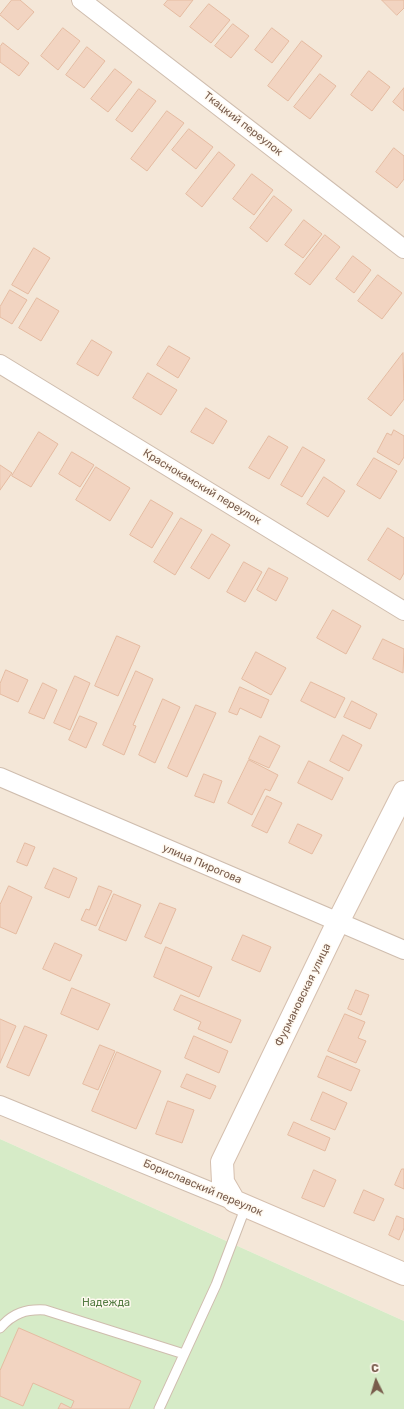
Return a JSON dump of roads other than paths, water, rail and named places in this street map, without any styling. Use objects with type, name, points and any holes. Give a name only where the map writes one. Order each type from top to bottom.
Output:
[{"type":"street","name":"Ткацкий переулок","points":[[81,0],[404,249]]},
{"type":"street","name":"Краснокамский переулок","points":[[0,364],[404,611]]},
{"type":"street","name":"улица Пирогова","points":[[0,777],[404,950]]},
{"type":"street","name":"Фурмановская улица","points":[[240,1203],[223,1182],[222,1162],[338,922],[404,792]]},
{"type":"street","name":"Бориславский переулок","points":[[0,1105],[240,1203],[404,1274]]},
{"type":"lane","points":[[159,1409],[216,1285],[240,1203]]},
{"type":"lane","points":[[0,1328],[5,1322],[27,1309],[45,1310],[184,1354]]},
{"type":"park label","name":"Надежда","points":[[106,1303]]}]
